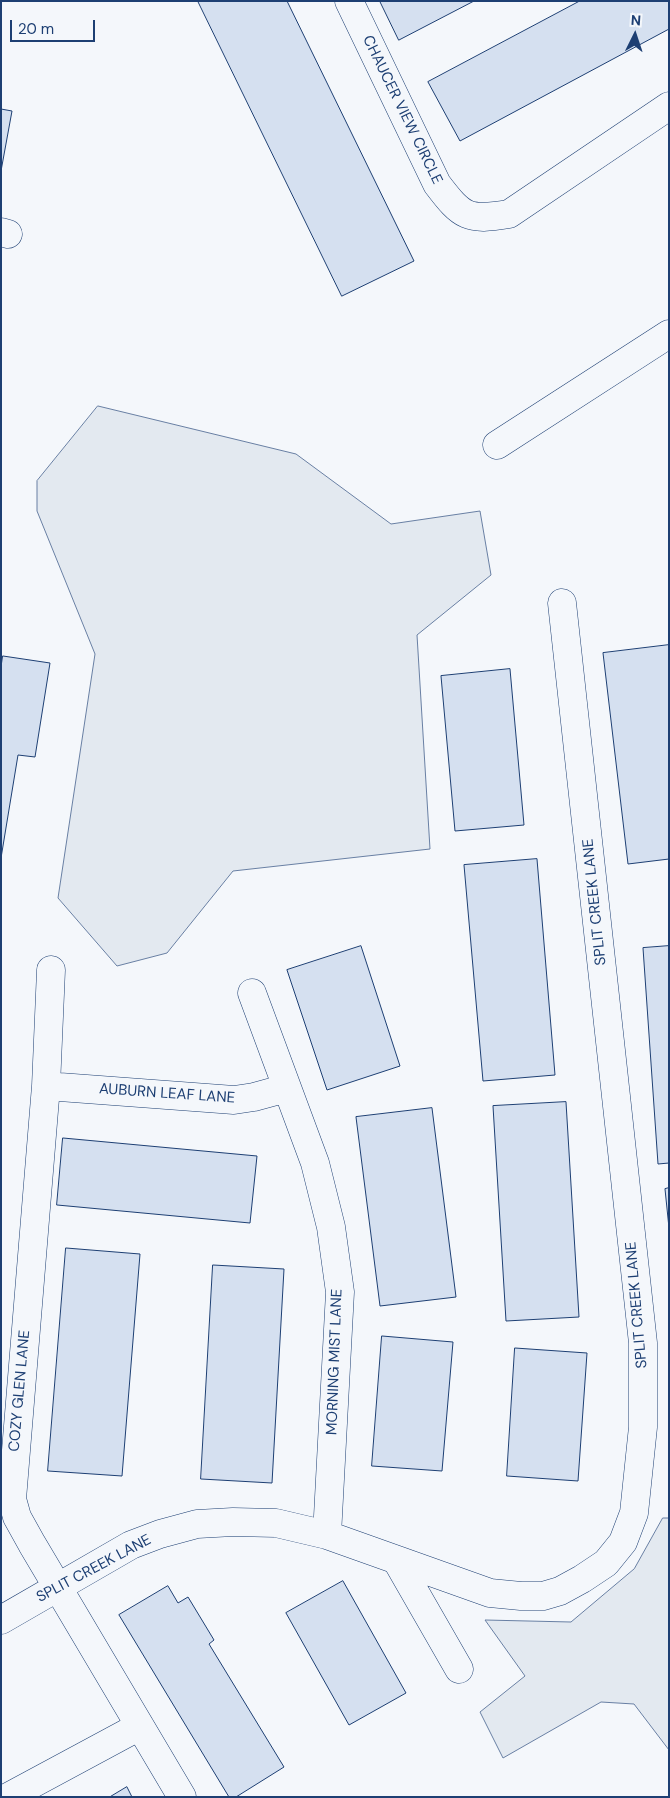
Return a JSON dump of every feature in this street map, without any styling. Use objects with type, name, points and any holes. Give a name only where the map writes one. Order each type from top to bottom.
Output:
[{"type":"street","name":"CHAUCER VIEW CIRCLE","points":[[349,1],[437,184],[451,203],[467,216],[488,217],[509,214],[669,106]]},
{"type":"street","points":[[497,445],[669,334]]},
{"type":"street","name":"SPLIT CREEK LANE","points":[[1,1620],[131,1545],[160,1534],[197,1524],[233,1522],[276,1523],[327,1535],[490,1593],[522,1596],[543,1596],[560,1591],[606,1563],[624,1542],[634,1513],[643,1427],[643,1343],[562,603]]},
{"type":"street","name":"COZY GLEN LANE","points":[[51,970],[46,1086],[12,1499],[17,1518],[182,1797]]},
{"type":"street","name":"MORNING MIST LANE","points":[[252,993],[315,1163],[331,1227],[340,1292],[327,1535]]},
{"type":"street","name":"AUBURN LEAF LANE","points":[[46,1086],[234,1100],[287,1088]]},
{"type":"street","points":[[397,1561],[459,1669]]},
{"type":"street","points":[[8,1797],[140,1726]]},
{"type":"shaded area","points":[[98,406],[296,454],[391,524],[480,511],[491,575],[417,635],[430,849],[233,871],[167,953],[117,966],[58,898],[95,654],[37,511],[37,481]]},
{"type":"shaded area","points":[[663,1518],[669,1518],[669,1750],[634,1704],[601,1702],[503,1758],[480,1712],[525,1676],[485,1620],[571,1622],[634,1569]]},
{"type":"building","points":[[198,1],[287,1],[414,261],[342,296]]},
{"type":"building","points":[[380,1],[474,1],[399,40]]},
{"type":"building","points":[[580,1],[669,1],[669,29],[460,141],[428,82]]},
{"type":"building","points":[[1,109],[12,111],[1,171]]},
{"type":"building","points":[[669,645],[669,859],[628,864],[603,653]]},
{"type":"building","points":[[3,656],[50,663],[35,757],[18,755],[1,858],[1,667]]},
{"type":"building","points":[[510,669],[524,825],[455,831],[441,676]]},
{"type":"building","points":[[537,859],[555,1075],[483,1081],[464,865]]},
{"type":"building","points":[[361,946],[400,1066],[327,1090],[287,970]]},
{"type":"building","points":[[669,946],[669,1163],[658,1164],[643,948]]},
{"type":"building","points":[[566,1102],[579,1317],[506,1321],[493,1106]]},
{"type":"building","points":[[432,1108],[456,1297],[380,1306],[356,1117]]},
{"type":"building","points":[[63,1138],[257,1156],[250,1223],[57,1205]]},
{"type":"building","points":[[669,1188],[669,1228],[665,1189]]},
{"type":"building","points":[[66,1248],[140,1254],[122,1476],[48,1471]]},
{"type":"building","points":[[213,1265],[284,1269],[272,1483],[201,1479]]},
{"type":"building","points":[[382,1336],[453,1342],[442,1471],[372,1466]]},
{"type":"building","points":[[515,1348],[587,1353],[578,1481],[507,1476]]},
{"type":"building","points":[[343,1581],[406,1693],[349,1725],[286,1613]]},
{"type":"building","points":[[168,1586],[178,1603],[188,1597],[214,1640],[209,1644],[284,1767],[236,1797],[229,1797],[119,1615]]},
{"type":"building","points":[[127,1787],[132,1797],[110,1797]]}]
